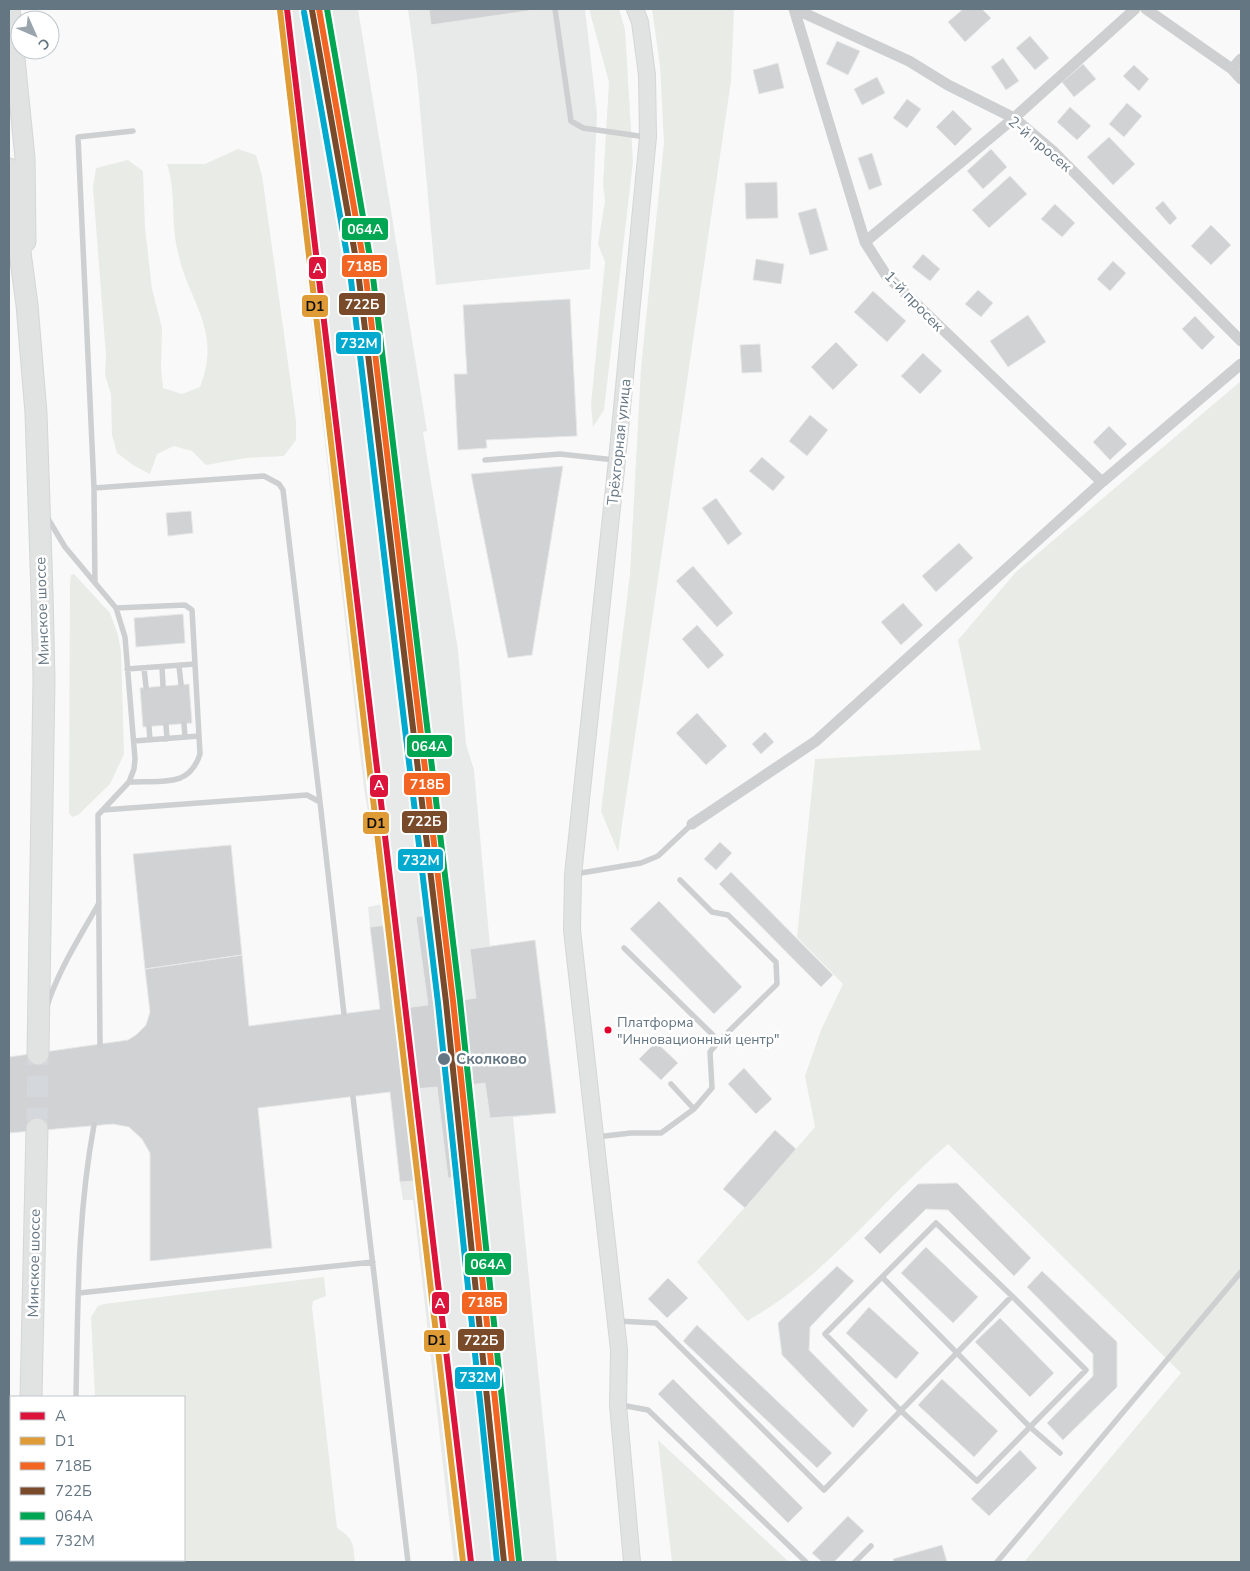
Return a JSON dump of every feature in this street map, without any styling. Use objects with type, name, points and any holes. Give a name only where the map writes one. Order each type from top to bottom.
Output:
[{"type":"highway","name":"Минское шоссе","points":[[9,169],[27,305],[36,413],[44,679],[38,1044]]},
{"type":"highway","name":"Минское шоссе","points":[[31,1396],[37,1129]]},
{"type":"main road","points":[[10,9],[25,158],[27,305]]},
{"type":"street","name":"Трёхгорная улица","points":[[632,1562],[618,1405],[619,1350],[572,930],[572,875],[617,460],[648,137],[647,75],[640,22],[635,9]]},
{"type":"street","name":"2-й просек","points":[[794,9],[909,61],[948,84],[1014,118],[1054,152],[1241,341]]},
{"type":"street","name":"1-й просек","points":[[794,9],[865,242],[886,275],[1102,482]]},
{"type":"street","points":[[865,242],[1014,118],[1134,9]]},
{"type":"street","points":[[1146,9],[1237,71],[1241,79]]},
{"type":"street","points":[[1237,71],[1241,59]]},
{"type":"street","points":[[692,824],[816,741],[1102,482],[1241,364]]},
{"type":"lane","points":[[555,9],[571,121],[583,128],[648,137]]},
{"type":"lane","points":[[96,583],[94,488],[78,137],[133,131]]},
{"type":"lane","points":[[485,460],[560,454],[617,460]]},
{"type":"lane","points":[[94,488],[264,476],[279,484],[284,490],[344,1014]]},
{"type":"lane","points":[[38,501],[65,547],[116,608],[125,638],[135,759],[129,782],[98,815],[100,1044]]},
{"type":"lane","points":[[116,608],[185,606],[192,610],[200,754],[196,766],[190,774],[178,780],[129,782]]},
{"type":"lane","points":[[127,669],[195,664]]},
{"type":"lane","points":[[180,666],[181,684]]},
{"type":"lane","points":[[162,667],[163,686]]},
{"type":"lane","points":[[144,668],[146,687]]},
{"type":"lane","points":[[184,724],[185,737]]},
{"type":"lane","points":[[166,726],[167,739]]},
{"type":"lane","points":[[149,727],[150,740]]},
{"type":"lane","points":[[134,741],[199,736]]},
{"type":"lane","points":[[103,810],[307,795],[320,802]]},
{"type":"lane","points":[[572,875],[641,864],[658,856],[692,824]]},
{"type":"lane","points":[[596,1137],[631,1133],[661,1133],[694,1109],[712,1088],[710,1052],[777,984],[776,962],[728,915],[712,912],[680,880]]},
{"type":"lane","points":[[38,1044],[54,986],[100,902]]},
{"type":"lane","points":[[624,948],[719,1041]]},
{"type":"lane","points":[[671,1084],[694,1109]]},
{"type":"lane","points":[[354,1096],[408,1562]]},
{"type":"lane","points":[[76,1396],[79,1236],[86,1169],[94,1125]]},
{"type":"lane","points":[[936,1223],[1086,1370],[978,1482],[900,1410],[825,1334],[882,1277],[936,1223]]},
{"type":"lane","points":[[79,1293],[373,1262]]},
{"type":"lane","points":[[997,1562],[1241,1272]]},
{"type":"lane","points":[[882,1277],[1030,1427],[1060,1453]]},
{"type":"lane","points":[[616,1320],[656,1322],[824,1490],[1012,1296]]},
{"type":"lane","points":[[618,1405],[648,1410],[806,1562]]},
{"type":"lane","points":[[855,1562],[871,1546]]},
{"type":"shaded area","points":[[276,9],[358,9],[427,431],[423,432],[458,650],[466,744],[474,770],[490,946],[535,940],[556,1113],[513,1117],[557,1562],[454,1562],[413,1200],[403,1200],[400,1182],[414,1181],[385,925],[370,927],[368,907],[383,904],[364,788]]},
{"type":"shaded area","points":[[408,9],[585,9],[597,113],[590,269],[436,285],[417,76]]},
{"type":"shaded area","points":[[589,9],[619,9],[625,30],[633,162],[604,410],[593,427],[591,404],[605,262],[598,244],[605,201],[603,184],[609,82]]},
{"type":"shaded area","points":[[652,9],[734,9],[731,81],[618,852],[601,811],[630,574],[641,368],[664,143],[660,66]]},
{"type":"shaded area","points":[[238,149],[256,155],[262,175],[296,421],[296,440],[284,456],[246,458],[206,465],[192,451],[174,446],[157,454],[150,474],[133,465],[117,453],[112,435],[111,394],[105,375],[106,356],[93,187],[96,168],[128,160],[143,171],[145,228],[152,289],[162,328],[161,368],[163,388],[182,394],[200,387],[206,366],[208,348],[201,316],[182,267],[177,248],[172,185],[167,164],[205,164]]},
{"type":"shaded area","points":[[1241,381],[1241,1562],[1024,1562],[1181,1373],[948,1144],[923,1166],[827,1261],[776,1303],[747,1321],[697,1262],[815,1127],[805,1076],[821,1030],[843,984],[797,937],[815,759],[981,750],[958,640],[1016,572]]},
{"type":"shaded area","points":[[74,574],[110,613],[118,635],[121,651],[124,754],[110,784],[78,815],[72,817],[69,813],[70,582],[71,575]]},
{"type":"shaded area","points":[[324,1277],[326,1296],[313,1301],[312,1307],[337,1528],[347,1535],[352,1542],[355,1562],[87,1562],[185,1561],[185,1396],[95,1396],[91,1317],[98,1306]]},
{"type":"shaded area","points":[[658,1440],[789,1562],[672,1562]]},
{"type":"building","points":[[429,9],[541,9],[431,25]]},
{"type":"building","points":[[963,9],[982,9],[991,18],[965,42],[948,22]]},
{"type":"building","points":[[1030,36],[1049,58],[1035,70],[1016,48]]},
{"type":"building","points":[[837,41],[860,51],[848,75],[826,64]]},
{"type":"building","points":[[1003,58],[1019,81],[1006,90],[991,67]]},
{"type":"building","points":[[778,63],[784,88],[759,94],[753,70]]},
{"type":"building","points":[[1083,64],[1096,79],[1074,97],[1062,82]]},
{"type":"building","points":[[1134,65],[1149,79],[1139,91],[1123,76]]},
{"type":"building","points":[[877,77],[885,93],[862,105],[854,89]]},
{"type":"building","points":[[907,99],[921,109],[907,128],[893,118]]},
{"type":"building","points":[[1127,103],[1142,116],[1124,137],[1109,124]]},
{"type":"building","points":[[1070,107],[1091,126],[1077,140],[1057,122]]},
{"type":"building","points":[[953,110],[972,129],[955,146],[936,127]]},
{"type":"building","points":[[1109,137],[1135,164],[1113,185],[1087,157]]},
{"type":"building","points":[[991,149],[1007,167],[983,189],[967,171]]},
{"type":"building","points":[[872,153],[882,185],[869,190],[858,158]]},
{"type":"building","points":[[1010,176],[1027,194],[989,228],[972,210]]},
{"type":"building","points":[[777,182],[778,218],[746,219],[745,183]]},
{"type":"building","points":[[1163,201],[1177,218],[1170,225],[1155,208]]},
{"type":"building","points":[[1055,204],[1075,223],[1062,237],[1041,219]]},
{"type":"building","points":[[816,208],[828,250],[810,255],[798,213]]},
{"type":"building","points":[[1211,225],[1231,245],[1211,265],[1191,246]]},
{"type":"building","points":[[923,254],[940,269],[930,281],[912,267]]},
{"type":"building","points":[[756,259],[784,264],[781,284],[753,280]]},
{"type":"building","points":[[1113,261],[1126,273],[1110,291],[1097,279]]},
{"type":"building","points":[[978,290],[993,303],[981,317],[965,304]]},
{"type":"building","points":[[873,291],[906,321],[887,342],[854,312]]},
{"type":"building","points":[[570,299],[577,436],[486,440],[487,448],[458,450],[454,374],[467,374],[463,305]]},
{"type":"building","points":[[1028,315],[1046,342],[1008,367],[990,341]]},
{"type":"building","points":[[1195,316],[1215,337],[1202,350],[1182,329]]},
{"type":"building","points":[[836,342],[858,365],[833,390],[811,367]]},
{"type":"building","points":[[760,344],[762,372],[742,373],[740,345]]},
{"type":"building","points":[[923,353],[942,371],[920,394],[901,376]]},
{"type":"building","points":[[810,415],[828,430],[807,456],[789,441]]},
{"type":"building","points":[[1109,426],[1127,444],[1110,460],[1093,442]]},
{"type":"building","points":[[762,457],[785,477],[773,491],[749,471]]},
{"type":"building","points":[[563,466],[532,655],[508,658],[471,474]]},
{"type":"building","points":[[716,498],[742,534],[728,545],[702,508]]},
{"type":"building","points":[[191,511],[193,533],[168,536],[166,513]]},
{"type":"building","points":[[959,543],[973,558],[936,592],[922,576]]},
{"type":"building","points":[[693,566],[733,613],[717,627],[676,581]]},
{"type":"building","points":[[903,603],[923,625],[901,645],[881,622]]},
{"type":"building","points":[[183,614],[185,643],[136,647],[134,618]]},
{"type":"building","points":[[697,625],[724,655],[708,669],[682,639]]},
{"type":"building","points":[[189,684],[192,723],[143,727],[140,688]]},
{"type":"building","points":[[697,713],[727,746],[706,765],[676,733]]},
{"type":"building","points":[[765,732],[774,742],[761,754],[752,744]]},
{"type":"building","points":[[720,842],[732,853],[716,870],[704,859]]},
{"type":"building","points":[[231,845],[242,955],[145,969],[133,854]]},
{"type":"building","points":[[731,872],[833,975],[821,987],[719,884]]},
{"type":"building","points":[[659,901],[742,987],[714,1014],[630,929]]},
{"type":"building","points":[[431,915],[444,1003],[476,998],[470,949],[535,940],[556,1113],[490,1118],[485,1083],[453,1087],[462,1177],[448,1178],[437,1087],[404,1090],[414,1181],[400,1182],[390,1092],[258,1108],[272,1248],[150,1261],[150,1153],[142,1139],[129,1127],[113,1124],[9,1133],[9,1057],[128,1040],[136,1035],[146,1025],[150,1012],[145,969],[242,955],[249,1026],[380,1009],[370,927],[385,925],[396,1009],[428,1005],[416,917]]},
{"type":"building","points":[[656,1042],[678,1063],[661,1080],[639,1059]]},
{"type":"building","points":[[744,1068],[772,1099],[756,1114],[728,1084]]},
{"type":"building","points":[[775,1130],[796,1149],[745,1208],[723,1189]]},
{"type":"building","points":[[957,1183],[1031,1258],[1014,1276],[948,1210],[926,1209],[880,1254],[864,1238],[918,1184]]},
{"type":"building","points":[[926,1247],[978,1297],[953,1323],[901,1273]]},
{"type":"building","points":[[837,1266],[854,1281],[810,1327],[809,1350],[868,1410],[853,1428],[782,1355],[778,1323]]},
{"type":"building","points":[[1042,1271],[1117,1342],[1117,1387],[1063,1440],[1047,1423],[1093,1376],[1093,1354],[1027,1287]]},
{"type":"building","points":[[668,1278],[688,1298],[667,1318],[648,1299]]},
{"type":"building","points":[[869,1307],[919,1353],[896,1379],[846,1333]]},
{"type":"building","points":[[1000,1318],[1054,1373],[1030,1397],[975,1342]]},
{"type":"building","points":[[697,1325],[832,1453],[817,1468],[683,1341]]},
{"type":"building","points":[[673,1379],[803,1508],[788,1523],[658,1394]]},
{"type":"building","points":[[942,1379],[998,1431],[974,1457],[918,1405]]},
{"type":"building","points":[[1020,1450],[1037,1468],[989,1516],[971,1499]]},
{"type":"building","points":[[848,1516],[864,1531],[834,1562],[822,1562],[812,1553]]},
{"type":"building","points":[[942,1545],[947,1562],[894,1562],[893,1559]]},
{"type":"tunnel","points":[[37,1129],[38,1054]]},
{"type":"transit line","name":"A","points":[[287,9],[471,1562]]},
{"type":"transit line","name":"718Б","points":[[319,9],[365,270],[453,1001],[512,1562]]},
{"type":"transit line","name":"064А","points":[[327,9],[372,269],[460,1000],[519,1561]]},
{"type":"transit line","name":"D1","points":[[280,10],[463,1562]]},
{"type":"transit line","name":"722Б","points":[[312,10],[358,271],[446,1002],[504,1562]]},
{"type":"transit line","name":"732М","points":[[304,12],[350,272],[438,1003],[497,1562]]},
{"type":"place","name":"Платформа \"Инновационный центр\"","points":[[608,1030]]},
{"type":"place","name":"Сколково","points":[[444,1059]]}]
